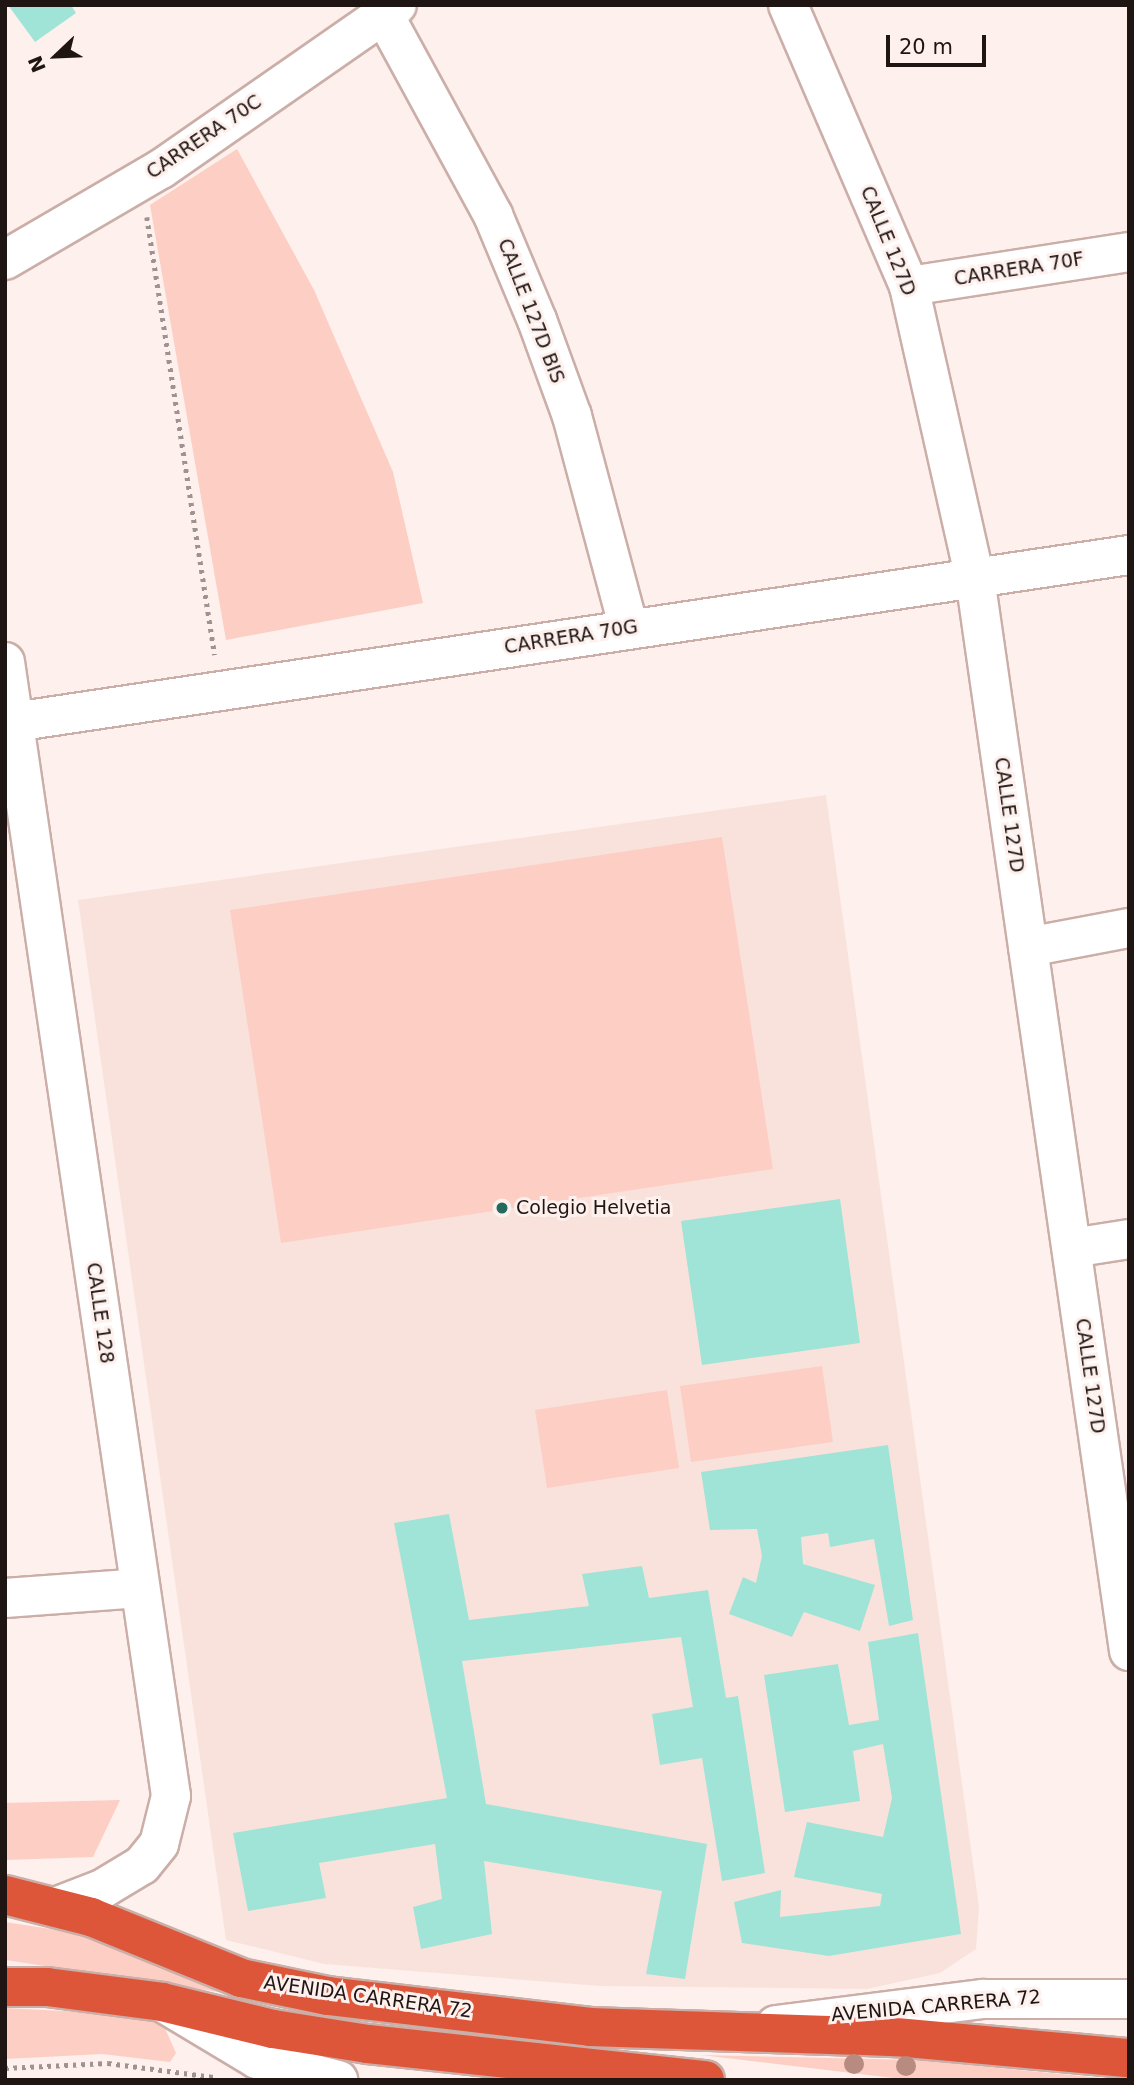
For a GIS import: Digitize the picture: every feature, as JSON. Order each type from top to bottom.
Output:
[{"type":"highway","name":"AVENIDA CARRERA 72","points":[[5,1895],[58,1906],[241,1978],[285,1988],[590,2027],[896,2037],[1129,2058]]},
{"type":"highway","points":[[5,1987],[47,1987],[162,2002],[273,2029],[368,2044],[705,2080]]},
{"type":"street","name":"CALLE 127D","points":[[788,5],[909,286],[975,578],[1129,1651]]},
{"type":"street","name":"CARRERA 70C","points":[[5,260],[141,179],[390,10]]},
{"type":"street","name":"CALLE 127D BIS","points":[[390,10],[493,215],[537,320],[572,416],[629,628]]},
{"type":"street","name":"CARRERA 70F","points":[[909,286],[1129,252]]},
{"type":"street","name":"CARRERA 70G","points":[[14,722],[1129,555]]},
{"type":"street","name":"CALLE 128","points":[[5,662],[171,1796],[168,1821],[159,1844],[142,1865],[102,1889],[58,1906]]},
{"type":"street","points":[[1028,947],[1129,928]]},
{"type":"street","points":[[1072,1248],[1129,1239]]},
{"type":"street","points":[[5,1598],[140,1588]]},
{"type":"street","name":"AVENIDA CARRERA 72","points":[[744,2031],[857,2011],[982,1999],[1129,1999]]},
{"type":"street","points":[[162,2002],[247,2072],[338,2080]]},
{"type":"path","points":[[141,179],[221,690]]},
{"type":"path","points":[[5,2068],[108,2063],[247,2072]]},
{"type":"shaded area","points":[[237,149],[314,290],[393,472],[423,603],[226,640],[150,205]]},
{"type":"shaded area","name":"Colegio Helvetia","points":[[826,795],[979,1907],[976,1949],[940,1973],[867,1989],[600,1986],[324,1964],[226,1940],[78,900]]},
{"type":"shaded area","points":[[722,837],[773,1169],[281,1243],[230,910]]},
{"type":"shaded area","points":[[822,1366],[833,1442],[691,1462],[680,1386]]},
{"type":"shaded area","points":[[667,1390],[679,1468],[547,1488],[535,1410]]},
{"type":"shaded area","points":[[120,1800],[93,1857],[5,1860],[5,1803]]},
{"type":"shaded area","points":[[5,1922],[83,1934],[239,1995],[5,1960]]},
{"type":"shaded area","points":[[5,2008],[122,2014],[163,2024],[176,2053],[170,2062],[102,2054],[5,2059]]},
{"type":"shaded area","points":[[701,2055],[916,2060],[1123,2080],[910,2080]]},
{"type":"building","points":[[8,5],[71,5],[76,13],[35,42]]},
{"type":"building","points":[[840,1199],[860,1343],[702,1365],[681,1221]]},
{"type":"building","points":[[888,1445],[913,1620],[889,1626],[874,1539],[830,1547],[828,1533],[801,1537],[803,1564],[875,1585],[860,1631],[804,1612],[792,1637],[729,1614],[743,1577],[756,1583],[762,1556],[757,1529],[710,1530],[701,1472]]},
{"type":"building","points":[[449,1514],[469,1620],[589,1606],[582,1574],[642,1566],[649,1598],[708,1590],[726,1698],[738,1696],[765,1873],[722,1881],[702,1758],[660,1765],[652,1714],[693,1707],[681,1637],[462,1661],[486,1804],[707,1844],[685,1979],[646,1974],[662,1891],[484,1861],[492,1934],[421,1949],[413,1907],[442,1899],[435,1844],[319,1863],[326,1898],[248,1911],[233,1833],[447,1798],[394,1523]]},
{"type":"building","points":[[918,1633],[961,1934],[829,1956],[742,1943],[734,1902],[781,1890],[780,1917],[880,1906],[882,1894],[794,1877],[807,1822],[883,1837],[892,1798],[883,1744],[853,1751],[860,1801],[785,1812],[764,1675],[838,1664],[849,1725],[879,1720],[868,1642]]},
{"type":"place","name":"Colegio Helvetia","points":[[502,1208]]}]
